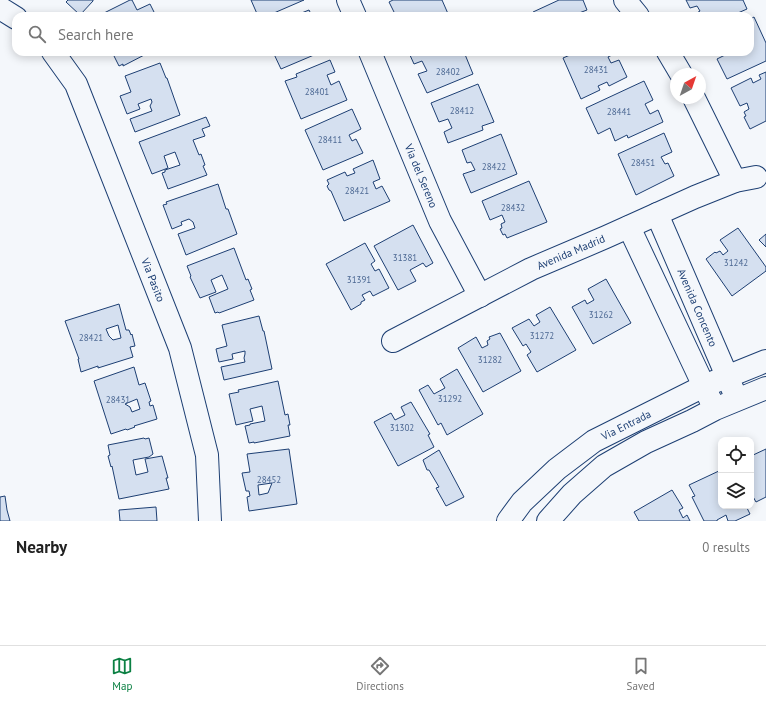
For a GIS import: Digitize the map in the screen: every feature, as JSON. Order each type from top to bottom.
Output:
[{"type":"street","points":[[348,0],[353,12]]},
{"type":"street","points":[[626,0],[635,12]]},
{"type":"street","points":[[0,8],[12,16]]},
{"type":"street","name":"Via Pasito","points":[[56,56],[76,84],[180,348],[207,455],[210,521]]},
{"type":"street","name":"Via del Sereno","points":[[372,56],[440,221],[480,296]]},
{"type":"street","points":[[670,56],[677,68]]},
{"type":"street","points":[[697,104],[734,181]]},
{"type":"street","name":"Avenida Madrid","points":[[393,341],[531,269],[734,181],[756,177]]},
{"type":"street","name":"Avenida Concento","points":[[657,214],[728,376],[737,401]]},
{"type":"street","points":[[629,227],[715,409]]},
{"type":"street","name":"Via Entrada","points":[[508,521],[522,502],[557,469],[594,441],[704,386],[766,361]]},
{"type":"street","points":[[548,521],[572,494],[604,466],[646,442],[715,409],[766,388]]},
{"type":"building","points":[[68,0],[93,0],[83,12],[77,12],[66,2]]},
{"type":"building","points":[[132,0],[137,10],[150,4],[154,12],[106,12]]},
{"type":"building","points":[[251,0],[304,0],[276,12],[256,12]]},
{"type":"building","points":[[393,0],[442,0],[447,12],[394,12],[389,2]]},
{"type":"building","points":[[559,0],[583,0],[587,10],[582,12],[533,12]]},
{"type":"building","points":[[686,0],[743,0],[747,9],[740,12],[698,12],[700,11],[697,6],[690,8]]},
{"type":"building","points":[[754,17],[766,43],[766,61],[727,79],[717,59],[723,56],[754,56]]},
{"type":"building","points":[[114,56],[142,56],[123,66],[123,64],[119,66]]},
{"type":"building","points":[[275,56],[312,56],[281,69]]},
{"type":"building","points":[[410,56],[466,56],[473,74],[427,93],[418,74],[427,71],[422,61],[414,64]]},
{"type":"building","points":[[568,56],[610,56],[608,57],[611,63],[619,60],[627,77],[609,86],[607,82],[598,86],[600,90],[581,99],[563,58]]},
{"type":"building","points":[[330,60],[335,72],[327,75],[331,85],[339,81],[347,100],[301,119],[285,81],[297,77],[296,74]]},
{"type":"building","points":[[160,63],[180,115],[135,132],[130,119],[152,111],[150,106],[152,102],[151,99],[138,104],[140,109],[127,114],[120,96],[131,92],[125,76]]},
{"type":"building","points":[[766,72],[766,121],[750,129],[744,117],[746,116],[744,112],[749,109],[747,103],[740,106],[731,88],[751,78],[753,83],[761,79],[759,75]]},
{"type":"building","points":[[644,81],[653,100],[645,104],[650,114],[658,110],[663,122],[628,138],[627,135],[615,141],[610,128],[598,134],[586,108]]},
{"type":"building","points":[[478,84],[494,122],[482,126],[483,130],[448,143],[444,132],[452,128],[448,119],[439,122],[431,103]]},
{"type":"building","points":[[352,109],[361,129],[349,135],[352,141],[356,139],[363,153],[323,170],[305,130]]},
{"type":"building","points":[[206,117],[210,126],[202,129],[205,136],[193,140],[199,155],[201,154],[205,165],[203,166],[207,175],[168,189],[162,173],[165,172],[165,170],[180,165],[175,152],[164,156],[168,168],[152,174],[139,142]]},
{"type":"building","points":[[664,133],[672,152],[661,157],[665,164],[668,163],[674,176],[636,195],[618,154]]},
{"type":"building","points":[[501,134],[517,174],[471,193],[463,174],[475,170],[471,162],[467,163],[462,150]]},
{"type":"building","points":[[373,160],[380,179],[373,182],[376,189],[382,186],[390,201],[344,221],[331,191],[327,186],[329,184],[327,180],[345,172],[347,176],[355,173],[353,169]]},
{"type":"building","points":[[529,181],[547,222],[507,238],[505,234],[503,235],[500,229],[502,228],[501,224],[505,222],[502,215],[490,220],[482,201]]},
{"type":"building","points":[[218,184],[226,209],[228,209],[237,234],[186,255],[178,234],[195,228],[193,222],[189,219],[181,222],[182,225],[172,229],[163,205],[167,204],[166,202]]},
{"type":"building","points":[[413,225],[433,263],[426,267],[423,263],[410,270],[416,281],[398,290],[374,246]]},
{"type":"building","points":[[738,228],[766,267],[766,271],[732,296],[706,259],[715,252],[720,251],[723,255],[728,251],[720,240]]},
{"type":"building","points":[[766,234],[766,247],[759,240]]},
{"type":"building","points":[[365,243],[375,261],[371,264],[375,271],[379,269],[389,288],[373,296],[370,291],[362,295],[365,300],[351,310],[326,264]]},
{"type":"building","points":[[234,248],[246,280],[248,279],[252,289],[250,290],[254,300],[219,313],[215,313],[209,297],[228,289],[222,275],[211,280],[216,292],[200,298],[190,277],[191,276],[187,266]]},
{"type":"building","points":[[606,279],[631,323],[593,344],[572,307],[585,300],[587,304],[594,300],[588,289]]},
{"type":"building","points":[[119,304],[126,330],[129,330],[131,335],[132,334],[135,346],[130,347],[133,357],[81,372],[79,359],[65,321]],"holes":[[[118,325],[121,338],[113,340],[109,336],[106,329]]]},
{"type":"building","points":[[550,307],[576,350],[537,372],[527,355],[531,352],[526,344],[523,346],[512,328],[529,319],[534,326],[540,322],[536,315]]},
{"type":"building","points":[[259,316],[264,331],[272,369],[224,380],[221,367],[245,362],[245,351],[232,354],[233,359],[219,362],[216,349],[227,346],[222,325]]},
{"type":"building","points":[[500,333],[521,371],[483,392],[458,348],[476,337],[482,348],[488,345],[487,341],[490,339],[489,337]]},
{"type":"building","points":[[134,367],[139,385],[145,383],[151,401],[149,402],[150,406],[153,405],[157,419],[111,434],[94,381]],"holes":[[[137,399],[140,409],[132,412],[130,407],[125,404]]]},
{"type":"building","points":[[457,369],[483,414],[447,435],[441,423],[438,425],[419,390],[428,385],[434,394],[445,388],[440,379]]},
{"type":"building","points":[[278,381],[285,415],[288,414],[290,436],[249,443],[245,426],[265,421],[262,406],[250,409],[253,421],[236,425],[229,394],[239,392],[238,390]]},
{"type":"building","points":[[411,402],[430,434],[428,435],[434,447],[398,466],[374,422],[391,413],[395,420],[405,415],[401,407]]},
{"type":"building","points":[[149,438],[153,454],[149,457],[133,460],[136,475],[148,472],[145,459],[162,456],[168,478],[166,478],[169,489],[119,499],[112,466],[111,467],[108,456],[110,455],[108,445]]},
{"type":"building","points":[[289,449],[297,504],[249,511],[247,497],[250,496],[249,491],[246,491],[242,473],[250,472],[247,454]],"holes":[[[272,483],[268,493],[259,495],[258,485]]]},
{"type":"building","points":[[766,449],[766,497],[756,502],[754,498],[754,455]]},
{"type":"building","points":[[439,450],[464,497],[446,506],[436,488],[439,487],[429,470],[427,470],[423,460]]},
{"type":"building","points":[[718,471],[718,509],[748,509],[750,514],[735,521],[728,521],[726,515],[717,521],[704,521],[692,497],[695,496],[689,485]]},
{"type":"building","points":[[672,490],[683,508],[679,510],[683,518],[687,515],[690,521],[639,521],[634,512]]},
{"type":"building","points":[[5,496],[10,521],[0,521],[0,497]]},
{"type":"building","points":[[156,507],[157,521],[120,521],[119,510]]}]
